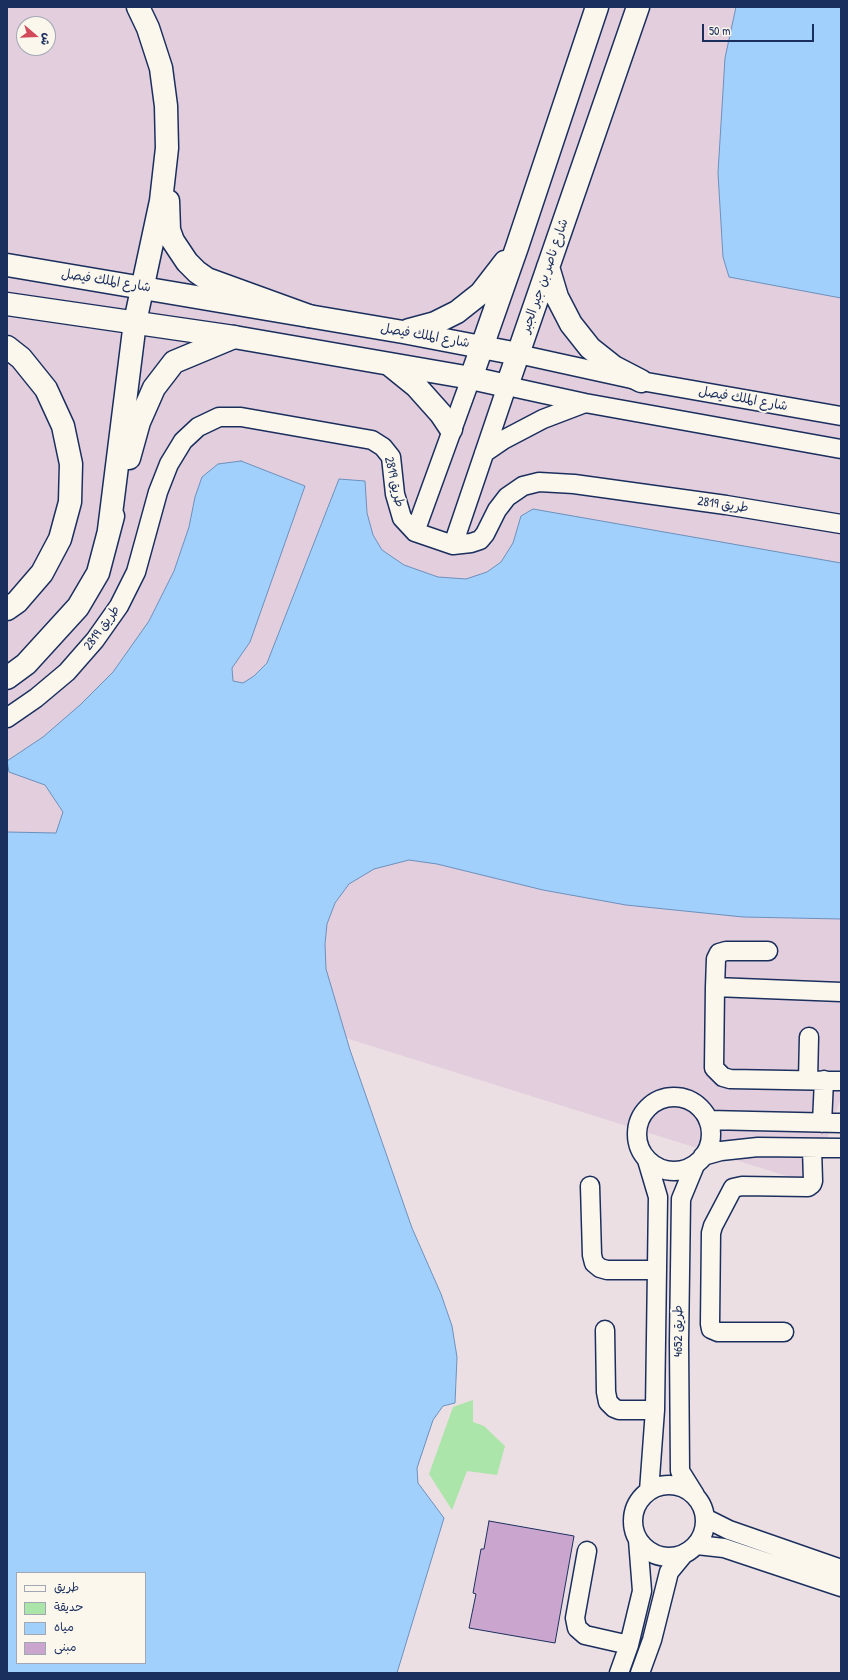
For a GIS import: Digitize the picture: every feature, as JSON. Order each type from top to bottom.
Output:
[{"type":"main road","points":[[138,7],[151,35],[161,68],[166,106],[169,230],[173,241],[187,262],[207,279],[309,316]]},
{"type":"main road","points":[[471,378],[517,247],[597,7]]},
{"type":"main road","name":"شارع ناصر بن جبر الجبر","points":[[507,386],[638,7]]},
{"type":"main road","points":[[109,530],[134,322],[161,200],[166,148]]},
{"type":"main road","points":[[403,332],[435,323],[457,312],[481,293],[517,247]]},
{"type":"main road","name":"شارع الملك فيصل","points":[[7,265],[403,332],[518,354]]},
{"type":"main road","points":[[548,267],[557,297],[571,324],[585,342],[590,348],[614,367],[642,381]]},
{"type":"main road","points":[[7,304],[134,322],[387,363],[507,386]]},
{"type":"main road","points":[[7,678],[26,664],[78,607],[98,573],[139,422],[154,388],[174,362],[234,338]]},
{"type":"main road","points":[[7,347],[21,358],[46,390],[64,426],[71,464],[70,502],[60,539],[42,573],[17,602],[7,609]]},
{"type":"main road","points":[[387,363],[416,386],[437,409],[451,429]]},
{"type":"street","name":"شارع الملك فيصل","points":[[518,354],[642,381],[841,416]]},
{"type":"street","points":[[415,532],[451,429],[471,378]]},
{"type":"street","points":[[507,386],[585,403],[841,449]]},
{"type":"street","name":"شارع ناصر بن جبر الجبر","points":[[453,545],[507,386]]},
{"type":"street","points":[[484,453],[503,440],[543,418],[585,403]]},
{"type":"street","name":"طريق 2819","points":[[7,718],[36,698],[67,672],[95,640],[119,606],[136,572],[158,492],[169,464],[183,441],[198,426],[219,417],[241,417],[372,440],[383,447],[391,457],[395,494],[402,518],[415,532],[453,545],[471,543],[480,540],[485,534],[497,510],[507,497],[523,486],[539,482],[574,484],[726,505],[841,524]]},
{"type":"street","points":[[768,951],[726,951],[719,954],[716,960],[714,1068],[718,1073],[730,1078],[824,1080]]},
{"type":"street","points":[[715,987],[841,992]]},
{"type":"street","points":[[809,1037],[824,1080],[822,1123]]},
{"type":"street","points":[[699,1160],[709,1146],[710,1133],[708,1120],[699,1107],[688,1100],[678,1098],[665,1099],[657,1102],[647,1109],[639,1123],[637,1135],[640,1149],[647,1160],[659,1168],[672,1171],[683,1170],[699,1160],[720,1151],[758,1147],[841,1148]]},
{"type":"street","points":[[708,1120],[841,1123]]},
{"type":"street","points":[[784,1332],[718,1332],[712,1329],[710,1324],[711,1233],[713,1226],[733,1188],[742,1186],[808,1187],[812,1184],[814,1181],[812,1148]]},
{"type":"street","name":"طريق 4652","points":[[647,1160],[658,1197],[655,1410],[649,1491]]},
{"type":"street","name":"طريق 4652","points":[[694,1495],[680,1472],[679,1343],[681,1199],[699,1160]]},
{"type":"street","points":[[590,1186],[592,1255],[594,1263],[600,1268],[607,1270],[657,1270]]},
{"type":"street","points":[[605,1330],[606,1392],[608,1402],[614,1408],[619,1410],[655,1410]]},
{"type":"street","points":[[640,1673],[652,1640],[669,1572],[690,1550],[702,1537],[705,1528],[705,1518],[702,1505],[694,1495],[684,1488],[672,1485],[660,1486],[649,1491],[635,1508],[633,1519],[634,1530],[638,1540],[646,1550],[658,1556],[670,1558],[690,1550],[724,1548],[841,1587]]},
{"type":"street","points":[[705,1518],[729,1530],[841,1569]]},
{"type":"street","points":[[619,1673],[629,1645],[642,1591],[638,1540]]},
{"type":"street","points":[[587,1551],[575,1618],[577,1628],[585,1635],[629,1645]]},
{"type":"shaded area","points":[[7,7],[841,7],[841,1098],[812,1184],[7,932]]},
{"type":"green space","points":[[473,1400],[473,1422],[484,1426],[505,1446],[497,1475],[467,1471],[452,1510],[429,1474],[453,1407]]},
{"type":"water","points":[[736,7],[841,7],[841,298],[729,277],[723,257],[718,173],[725,58]]},
{"type":"water","points":[[241,461],[305,486],[250,642],[232,668],[233,681],[243,683],[254,676],[267,663],[339,479],[365,481],[367,513],[373,535],[382,550],[404,565],[438,577],[466,579],[487,572],[501,562],[513,543],[521,516],[533,509],[841,563],[841,919],[743,917],[626,905],[543,890],[437,864],[409,860],[374,869],[349,884],[335,903],[327,924],[325,944],[326,969],[350,1050],[412,1228],[441,1294],[452,1326],[457,1357],[455,1403],[443,1406],[433,1420],[417,1468],[418,1483],[444,1518],[397,1673],[7,1673],[7,832],[56,833],[63,812],[45,785],[9,772],[7,761],[43,737],[80,705],[113,672],[149,621],[174,571],[189,527],[195,497],[202,477],[218,464]]},
{"type":"building","points":[[489,1521],[574,1536],[555,1643],[469,1628],[476,1594],[473,1593],[481,1549],[484,1549]]}]
